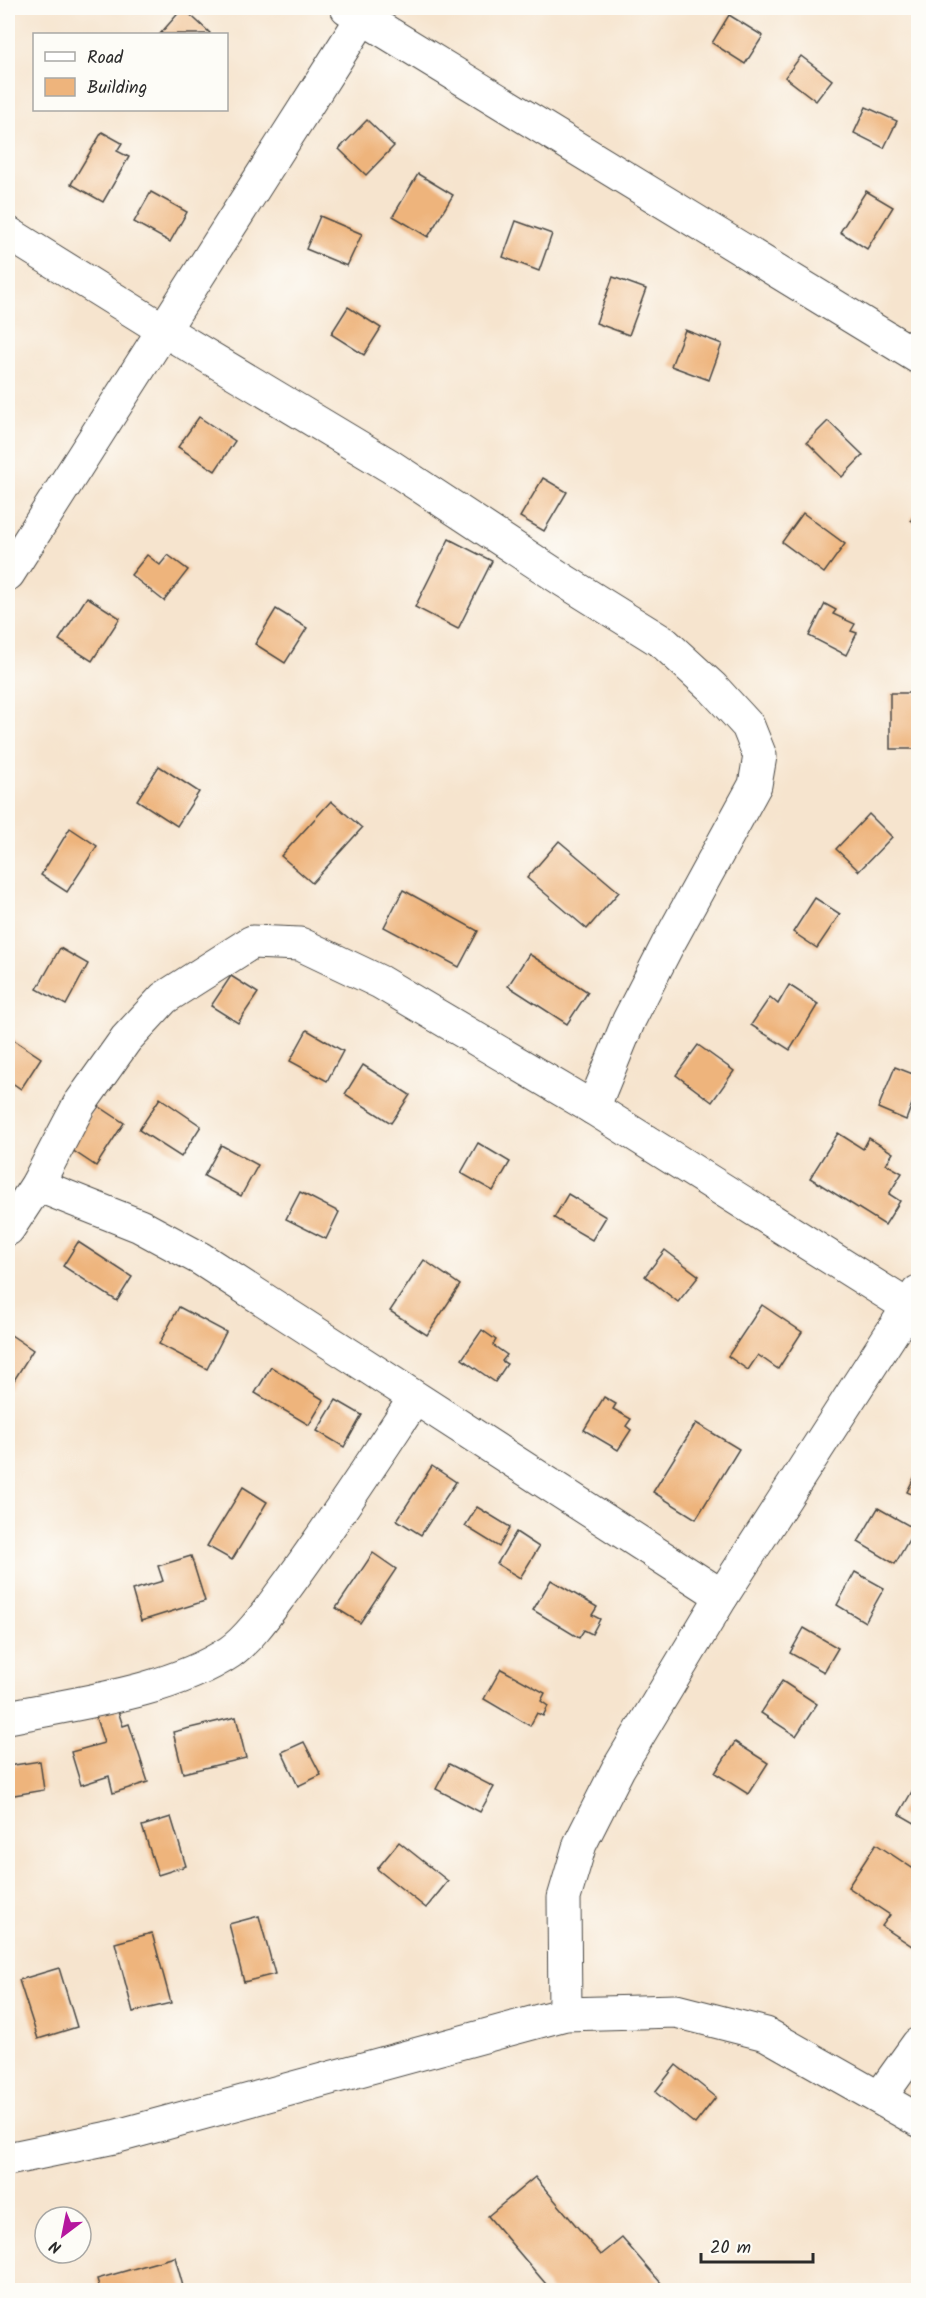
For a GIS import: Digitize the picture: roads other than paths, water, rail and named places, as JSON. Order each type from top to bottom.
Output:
[{"type":"street","points":[[8,574],[162,329],[355,12],[918,357]]},
{"type":"street","points":[[8,233],[390,466],[563,580],[664,643],[748,726],[760,756],[755,785],[629,1020],[592,1108]]},
{"type":"street","points":[[8,1230],[37,1185],[79,1105],[126,1039],[164,998],[252,942],[300,944],[380,982],[914,1299],[722,1596],[618,1769],[580,1844],[564,1898],[565,2014]]},
{"type":"street","points":[[37,1185],[140,1226],[201,1259],[722,1596]]},
{"type":"street","points":[[8,1717],[125,1694],[194,1672],[231,1652],[260,1622],[324,1537],[414,1398]]},
{"type":"street","points":[[8,2159],[114,2137],[565,2014],[676,2011],[766,2034],[918,2120]]},
{"type":"street","points":[[880,2097],[918,2044]]}]
